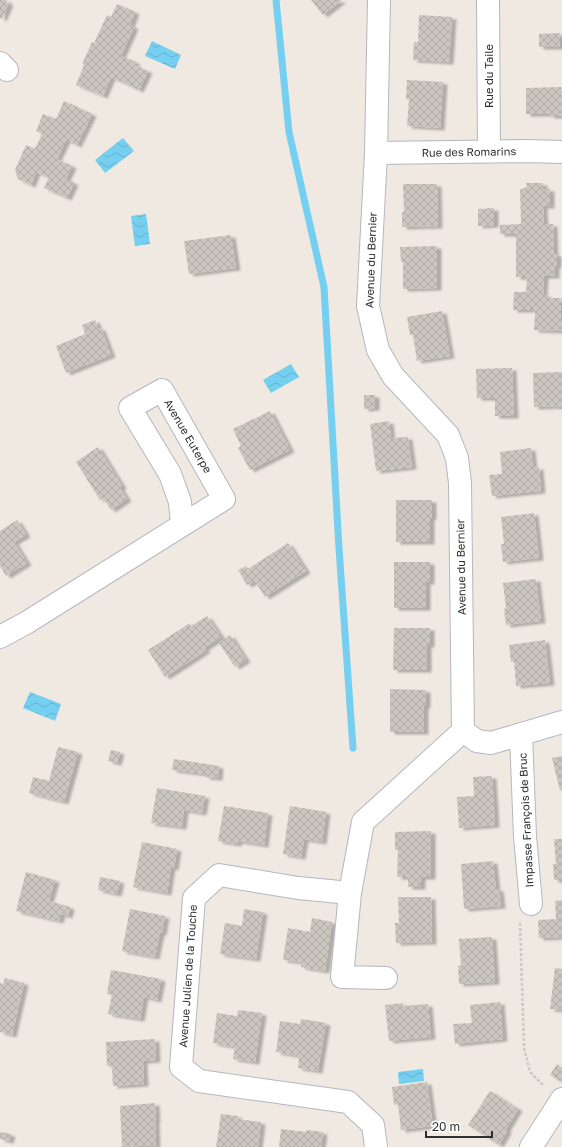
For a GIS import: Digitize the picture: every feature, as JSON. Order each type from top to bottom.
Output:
[{"type":"street","name":"Avenue du Bernier","points":[[379,0],[376,153],[368,306],[378,350],[392,376],[448,435],[457,458],[460,483],[463,731]]},
{"type":"street","name":"Rue du Taile","points":[[488,0],[489,151]]},
{"type":"street","name":"Rue des Romarins","points":[[376,153],[489,151],[562,152]]},
{"type":"street","name":"Avenue Euterpe","points":[[0,637],[26,623],[224,499],[162,390],[130,408],[170,474],[180,502],[182,524]]},
{"type":"street","points":[[386,978],[342,977],[350,893],[363,822],[463,731],[477,741],[491,743],[562,722]]},
{"type":"street","name":"Impasse François de Bruc","points":[[521,735],[525,836],[531,904]]},
{"type":"street","name":"Avenue Julien de la Touche","points":[[350,893],[298,888],[220,875],[194,898],[181,1067],[199,1081],[348,1102],[373,1125],[376,1147]]},
{"type":"street","points":[[531,1147],[561,1100]]},
{"type":"path","points":[[531,904],[520,914],[524,1048],[530,1072],[561,1100]]},
{"type":"water","points":[[152,41],[181,55],[175,69],[145,56]]},
{"type":"water","points":[[123,138],[134,151],[105,173],[95,160]]},
{"type":"water","points":[[146,214],[150,244],[135,246],[131,216]]},
{"type":"water","points":[[291,364],[299,377],[271,393],[263,380]]},
{"type":"water","points":[[30,692],[61,704],[55,721],[23,708]]},
{"type":"water","points":[[423,1069],[424,1081],[399,1084],[398,1072]]},
{"type":"building","points":[[0,0],[7,0],[6,2],[9,3],[2,19],[0,18]]},
{"type":"building","points":[[311,0],[342,0],[323,15]]},
{"type":"building","points":[[117,4],[135,12],[130,25],[134,27],[121,56],[136,62],[134,65],[148,71],[139,90],[111,77],[103,96],[76,85],[84,65],[82,64],[92,42],[94,43],[107,15],[111,17]]},
{"type":"building","points":[[419,15],[452,17],[449,62],[413,60],[414,42],[418,42]]},
{"type":"building","points":[[560,33],[560,47],[539,47],[539,34]]},
{"type":"building","points":[[407,80],[443,82],[440,128],[407,126],[409,99],[406,99]]},
{"type":"building","points":[[561,87],[562,116],[550,116],[550,114],[526,114],[526,88]]},
{"type":"building","points":[[64,101],[92,114],[77,145],[66,140],[57,159],[72,166],[66,179],[74,183],[67,198],[44,188],[49,177],[36,172],[31,185],[18,179],[15,170],[26,145],[35,149],[42,134],[36,131],[43,114],[56,119]]},
{"type":"building","points":[[526,183],[543,183],[543,189],[550,189],[550,206],[543,206],[544,224],[553,224],[554,254],[557,254],[557,265],[555,266],[555,276],[544,276],[543,295],[547,295],[547,298],[561,298],[562,331],[534,330],[535,312],[532,308],[530,308],[530,310],[513,310],[514,292],[526,292],[527,277],[516,277],[516,234],[500,234],[500,225],[521,224],[520,189],[527,186]]},
{"type":"building","points":[[403,184],[437,184],[438,226],[402,227],[402,212],[404,212]]},
{"type":"building","points":[[494,208],[494,225],[478,226],[478,209]]},
{"type":"building","points":[[231,235],[236,268],[189,274],[184,241]]},
{"type":"building","points":[[437,246],[437,288],[403,289],[403,262],[401,262],[400,247]]},
{"type":"building","points":[[442,311],[450,356],[417,361],[413,335],[410,335],[407,317]]},
{"type":"building","points":[[95,320],[98,328],[101,328],[111,355],[66,373],[56,346],[85,334],[82,325]]},
{"type":"building","points":[[512,368],[514,416],[495,416],[495,398],[477,398],[476,369]]},
{"type":"building","points":[[562,372],[562,409],[559,409],[560,406],[534,407],[533,373]]},
{"type":"building","points":[[364,395],[375,395],[375,408],[364,409]]},
{"type":"building","points":[[270,411],[290,450],[250,470],[238,448],[241,446],[233,429]]},
{"type":"building","points":[[389,421],[391,438],[408,437],[412,467],[376,471],[370,424]]},
{"type":"building","points":[[98,447],[122,486],[120,488],[127,499],[111,510],[103,498],[100,500],[76,462]]},
{"type":"building","points":[[531,448],[533,468],[539,467],[541,491],[492,496],[489,475],[502,474],[500,452]]},
{"type":"building","points":[[396,500],[432,500],[430,542],[396,542]]},
{"type":"building","points":[[534,513],[539,558],[503,562],[501,544],[504,544],[501,517]]},
{"type":"building","points":[[17,520],[26,535],[14,542],[27,563],[6,576],[0,566],[0,531]]},
{"type":"building","points":[[288,543],[306,571],[265,597],[255,581],[247,585],[238,570],[246,566],[248,569]]},
{"type":"building","points":[[394,562],[430,562],[430,582],[426,582],[426,608],[394,608]]},
{"type":"building","points":[[536,579],[541,621],[506,625],[504,609],[506,608],[503,583]]},
{"type":"building","points":[[207,616],[221,637],[204,648],[206,650],[165,677],[148,650],[190,623],[191,626]]},
{"type":"building","points":[[394,628],[430,628],[430,645],[427,645],[427,670],[393,670]]},
{"type":"building","points":[[230,635],[246,660],[235,667],[219,643]]},
{"type":"building","points":[[545,640],[550,683],[516,686],[514,662],[511,662],[509,645]]},
{"type":"building","points":[[390,689],[426,690],[426,706],[424,706],[424,732],[390,732]]},
{"type":"building","points":[[58,747],[78,752],[64,802],[29,793],[33,777],[49,781]]},
{"type":"building","points":[[111,750],[120,752],[117,763],[108,761]]},
{"type":"building","points":[[562,756],[562,790],[560,791],[552,758]]},
{"type":"building","points":[[174,759],[219,766],[218,778],[205,777],[205,774],[172,770]]},
{"type":"building","points":[[492,776],[495,825],[459,828],[457,797],[474,796],[473,777]]},
{"type":"building","points":[[157,788],[205,796],[202,813],[184,810],[182,827],[151,823]]},
{"type":"building","points":[[224,806],[268,813],[264,845],[238,841],[237,844],[218,841]]},
{"type":"building","points":[[290,806],[326,812],[322,842],[304,839],[301,857],[283,854]]},
{"type":"building","points":[[431,831],[431,877],[421,877],[421,887],[408,887],[408,877],[397,877],[398,850],[395,850],[395,832]]},
{"type":"building","points":[[554,839],[562,839],[562,880],[554,880],[553,864],[556,864]]},
{"type":"building","points":[[142,842],[177,849],[174,868],[171,867],[167,893],[133,887]]},
{"type":"building","points":[[493,861],[496,889],[499,889],[501,906],[464,909],[461,864]]},
{"type":"building","points":[[26,872],[55,880],[49,901],[70,907],[68,916],[61,914],[59,921],[16,911]]},
{"type":"building","points":[[100,877],[120,881],[117,894],[98,890]]},
{"type":"building","points":[[398,897],[431,897],[432,942],[396,943],[395,923],[399,923]]},
{"type":"building","points":[[562,900],[562,937],[539,938],[538,920],[556,919],[555,901]]},
{"type":"building","points":[[130,909],[165,916],[155,957],[122,951]]},
{"type":"building","points":[[244,909],[263,912],[256,959],[220,954],[225,923],[242,926]]},
{"type":"building","points":[[312,918],[332,922],[325,971],[301,967],[301,962],[283,960],[288,928],[310,932]]},
{"type":"building","points":[[492,937],[495,982],[459,984],[458,966],[461,965],[459,939]]},
{"type":"building","points":[[555,968],[562,969],[562,1010],[550,1009]]},
{"type":"building","points":[[111,970],[161,979],[157,1000],[144,997],[140,1019],[108,1014],[112,995],[107,994]]},
{"type":"building","points":[[5,978],[24,983],[12,1035],[0,1032],[0,983],[3,984]]},
{"type":"building","points":[[500,1002],[503,1039],[455,1044],[453,1024],[472,1023],[470,1005]]},
{"type":"building","points":[[403,1003],[403,1006],[428,1004],[431,1037],[389,1041],[385,1005]]},
{"type":"building","points":[[238,1010],[262,1013],[255,1062],[233,1059],[235,1047],[213,1043],[217,1013],[237,1016]]},
{"type":"building","points":[[301,1019],[326,1023],[318,1071],[298,1068],[299,1056],[276,1052],[280,1021],[300,1024]]},
{"type":"building","points":[[155,1039],[156,1060],[143,1061],[144,1084],[113,1086],[112,1066],[107,1066],[106,1042]]},
{"type":"building","points":[[557,1064],[562,1068],[562,1077],[560,1081],[550,1075]]},
{"type":"building","points":[[427,1082],[433,1126],[401,1130],[398,1104],[394,1105],[392,1087]]},
{"type":"building","points":[[490,1091],[518,1109],[506,1129],[507,1131],[499,1145],[468,1125]]},
{"type":"building","points":[[155,1103],[156,1145],[122,1147],[120,1106]]},
{"type":"building","points":[[221,1114],[238,1116],[237,1119],[261,1122],[258,1147],[216,1147]]},
{"type":"building","points":[[281,1129],[306,1132],[307,1130],[323,1132],[321,1147],[279,1147]]},
{"type":"building","points":[[0,1132],[11,1134],[9,1141],[0,1139]]},
{"type":"waterway","points":[[276,0],[289,132],[324,287],[339,548],[353,748]]}]
